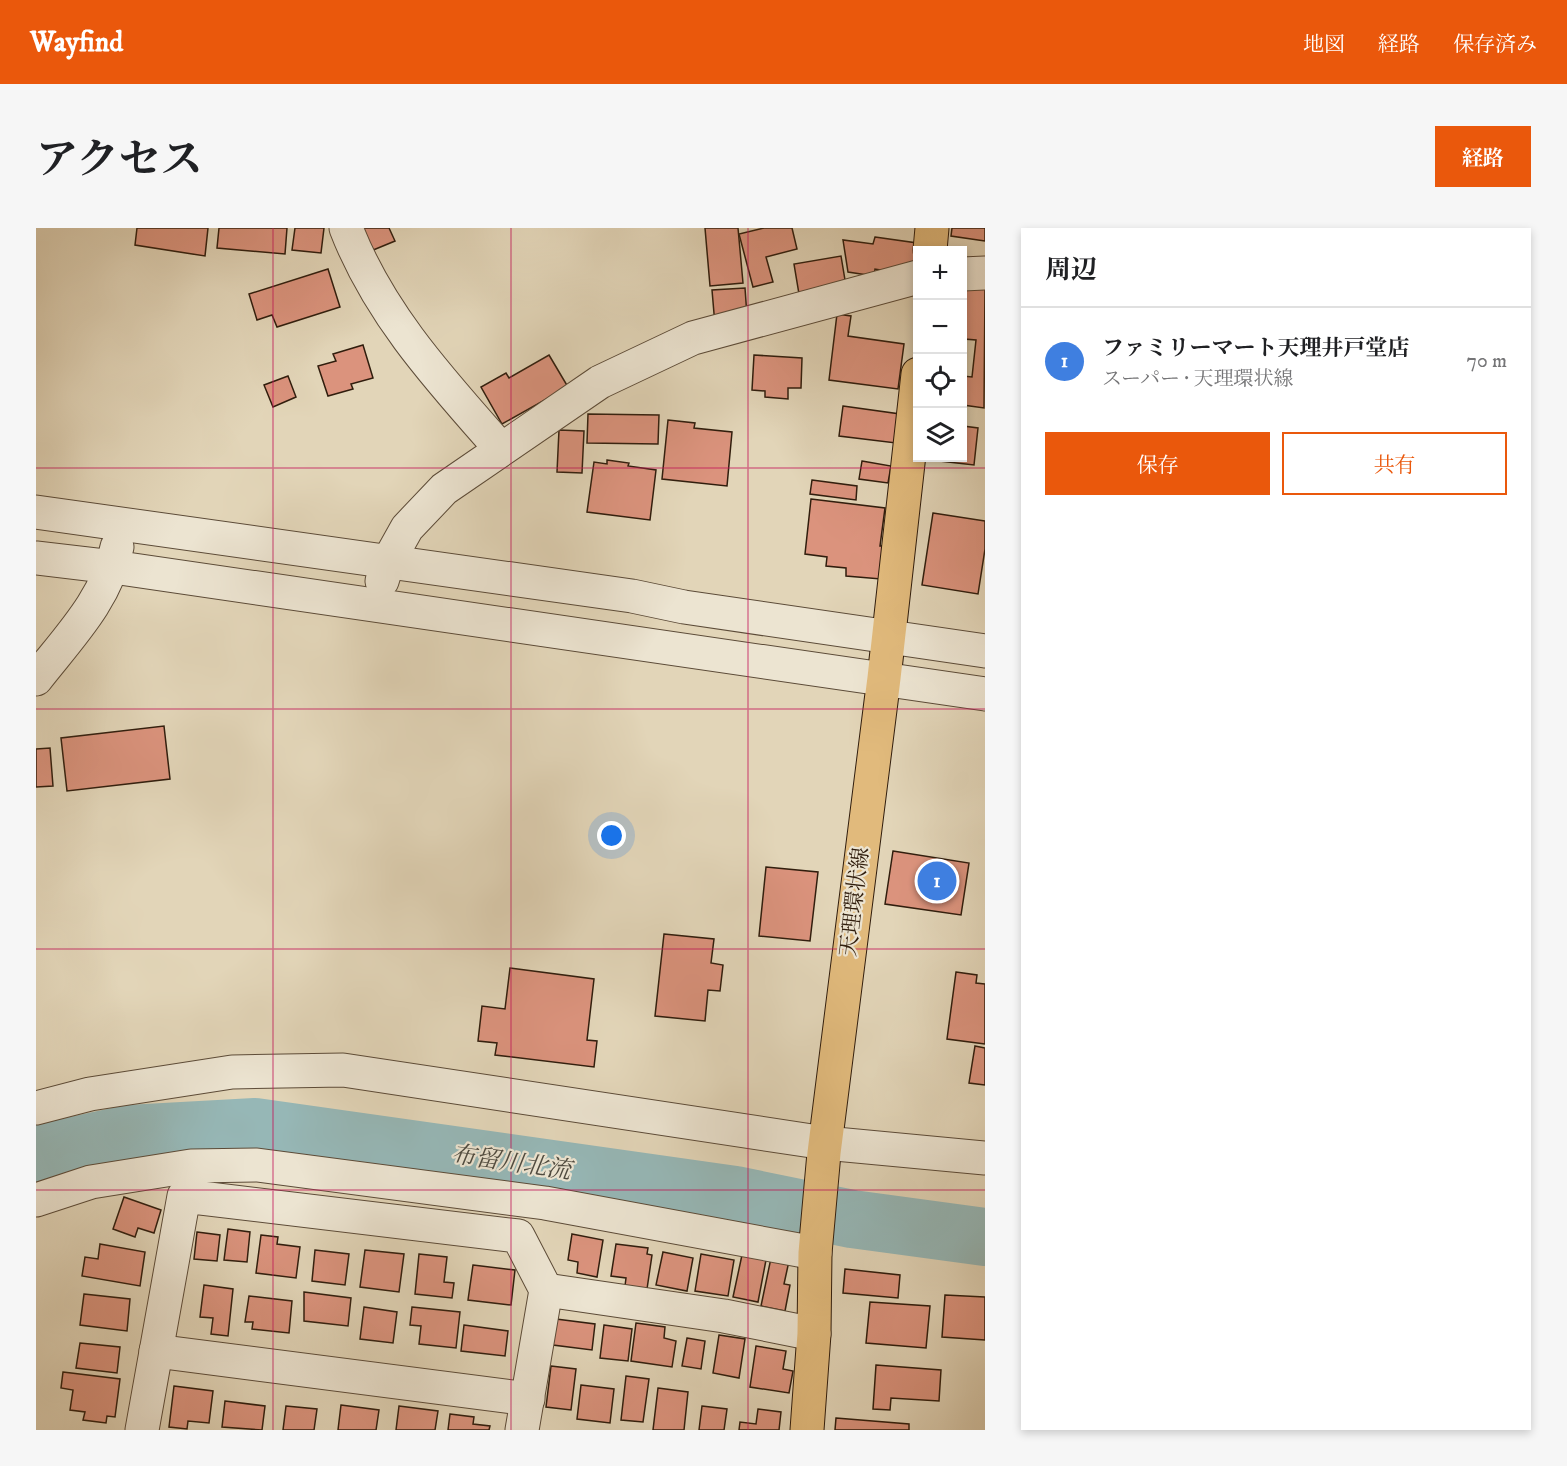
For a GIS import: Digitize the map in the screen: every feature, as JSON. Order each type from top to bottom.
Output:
[{"type":"main road","points":[[930,246],[932,228]]},
{"type":"main road","name":"天理環状線","points":[[807,1430],[814,1334],[815,1244],[824,1148],[884,678],[914,408]]},
{"type":"street","points":[[346,228],[356,255],[383,304],[430,370],[501,449]]},
{"type":"street","points":[[967,274],[985,273]]},
{"type":"street","points":[[374,605],[388,562],[407,528],[444,489],[600,382],[693,338],[913,278]]},
{"type":"street","points":[[36,512],[632,596],[684,607],[985,651]]},
{"type":"street","points":[[36,679],[94,605],[113,567],[121,524]]},
{"type":"street","points":[[36,558],[113,567],[985,694]]},
{"type":"street","points":[[36,1108],[90,1094],[232,1072],[343,1070],[824,1148],[985,1158]]},
{"type":"street","points":[[36,1200],[91,1182],[192,1166],[257,1166],[545,1203],[815,1244]]},
{"type":"street","points":[[142,1430],[156,1351],[184,1196],[518,1236],[546,1290],[529,1421],[156,1351]]},
{"type":"street","points":[[546,1290],[724,1316],[814,1334]]},
{"type":"building","points":[[137,228],[208,228],[205,256],[135,245]]},
{"type":"building","points":[[219,228],[287,228],[285,254],[217,248]]},
{"type":"building","points":[[295,228],[324,228],[321,253],[292,250]]},
{"type":"building","points":[[356,228],[389,228],[395,241],[366,253]]},
{"type":"building","points":[[705,228],[738,228],[743,283],[710,286]]},
{"type":"building","points":[[764,228],[792,228],[797,249],[766,257],[773,282],[753,287],[739,234]]},
{"type":"building","points":[[952,228],[985,228],[985,241],[951,236]]},
{"type":"building","points":[[875,237],[917,243],[917,246],[913,246],[912,275],[875,269],[874,276],[848,272],[843,240],[873,244]]},
{"type":"building","points":[[841,256],[847,292],[800,300],[794,264]]},
{"type":"building","points":[[328,269],[340,307],[277,327],[272,315],[257,320],[249,294]]},
{"type":"building","points":[[967,286],[985,288],[984,408],[967,406],[967,376],[972,377],[976,340],[967,339]]},
{"type":"building","points":[[745,288],[747,316],[715,325],[712,290]]},
{"type":"building","points":[[837,314],[851,316],[848,336],[904,344],[898,389],[829,380]]},
{"type":"building","points":[[363,345],[373,378],[351,384],[353,389],[328,396],[318,366],[336,361],[333,354]]},
{"type":"building","points":[[549,355],[568,387],[502,424],[481,387],[506,373],[509,378]]},
{"type":"building","points":[[754,355],[802,358],[801,388],[788,388],[788,399],[765,397],[765,391],[752,390]]},
{"type":"building","points":[[288,376],[296,397],[273,407],[264,385]]},
{"type":"building","points":[[843,406],[900,414],[896,443],[839,436]]},
{"type":"building","points":[[588,414],[659,415],[658,444],[587,443]]},
{"type":"building","points":[[668,420],[695,423],[694,428],[732,432],[727,486],[662,479]]},
{"type":"building","points":[[967,427],[978,428],[974,465],[948,462],[967,462]]},
{"type":"building","points":[[559,430],[584,431],[582,473],[557,472]]},
{"type":"building","points":[[607,460],[656,470],[650,520],[587,512],[594,462],[607,464]]},
{"type":"building","points":[[862,461],[891,466],[888,483],[859,479]]},
{"type":"building","points":[[812,480],[857,486],[856,500],[810,494]]},
{"type":"building","points":[[811,499],[885,508],[880,546],[885,546],[881,579],[846,576],[846,568],[826,566],[827,557],[805,554]]},
{"type":"building","points":[[933,513],[985,521],[985,549],[978,594],[922,585]]},
{"type":"building","points":[[164,726],[170,779],[67,791],[61,738]]},
{"type":"building","points":[[50,748],[53,786],[36,787],[36,749]]},
{"type":"building","points":[[893,851],[969,863],[961,915],[885,904]]},
{"type":"building","points":[[766,867],[818,872],[810,941],[759,936]]},
{"type":"building","points":[[664,934],[714,939],[711,963],[723,965],[720,991],[708,990],[705,1021],[655,1016]]},
{"type":"building","points":[[510,968],[594,979],[587,1040],[597,1041],[594,1067],[495,1055],[497,1043],[478,1041],[482,1006],[505,1009]]},
{"type":"building","points":[[956,972],[977,975],[976,983],[985,984],[985,1044],[947,1039]]},
{"type":"building","points":[[975,1046],[985,1048],[985,1085],[969,1083]]},
{"type":"building","points":[[124,1197],[161,1210],[154,1233],[138,1228],[135,1237],[113,1229]]},
{"type":"building","points":[[228,1229],[250,1232],[247,1262],[224,1260]]},
{"type":"building","points":[[197,1232],[220,1235],[217,1261],[194,1259]]},
{"type":"building","points":[[572,1234],[603,1240],[597,1277],[577,1273],[578,1262],[568,1260]]},
{"type":"building","points":[[261,1235],[278,1237],[277,1244],[300,1247],[296,1278],[256,1273]]},
{"type":"building","points":[[100,1244],[145,1252],[140,1286],[82,1276],[85,1257],[98,1259]]},
{"type":"building","points":[[616,1244],[648,1248],[647,1254],[652,1255],[647,1289],[625,1286],[626,1278],[611,1276]]},
{"type":"building","points":[[315,1250],[349,1254],[345,1285],[312,1281]]},
{"type":"building","points":[[365,1250],[404,1254],[399,1292],[360,1287]]},
{"type":"building","points":[[663,1252],[693,1258],[687,1291],[656,1285]]},
{"type":"building","points":[[419,1254],[447,1257],[444,1282],[454,1283],[452,1298],[415,1294]]},
{"type":"building","points":[[701,1254],[734,1260],[728,1296],[695,1291]]},
{"type":"building","points":[[742,1255],[766,1260],[758,1302],[733,1297]]},
{"type":"building","points":[[771,1258],[789,1261],[784,1284],[790,1285],[785,1311],[761,1306]]},
{"type":"building","points":[[473,1265],[515,1270],[511,1305],[468,1300]]},
{"type":"building","points":[[845,1269],[900,1275],[898,1298],[843,1293]]},
{"type":"building","points":[[204,1285],[233,1289],[228,1336],[211,1334],[213,1318],[200,1317]]},
{"type":"building","points":[[304,1292],[351,1298],[348,1326],[304,1321]]},
{"type":"building","points":[[84,1294],[130,1299],[127,1331],[80,1325]]},
{"type":"building","points":[[945,1295],[985,1297],[985,1340],[942,1337]]},
{"type":"building","points":[[249,1296],[292,1301],[289,1333],[252,1329],[253,1322],[245,1322]]},
{"type":"building","points":[[870,1302],[930,1306],[926,1348],[866,1343]]},
{"type":"building","points":[[364,1307],[397,1312],[393,1343],[360,1339]]},
{"type":"building","points":[[412,1307],[460,1312],[456,1348],[419,1344],[421,1326],[410,1325]]},
{"type":"building","points":[[556,1319],[595,1324],[592,1350],[553,1345]]},
{"type":"building","points":[[636,1323],[665,1327],[664,1338],[676,1341],[672,1367],[631,1361]]},
{"type":"building","points":[[464,1325],[508,1331],[505,1356],[461,1351]]},
{"type":"building","points":[[604,1325],[632,1329],[628,1361],[600,1358]]},
{"type":"building","points":[[719,1335],[745,1339],[739,1378],[713,1373]]},
{"type":"building","points":[[687,1338],[705,1341],[701,1369],[682,1366]]},
{"type":"building","points":[[80,1343],[120,1347],[117,1373],[76,1368]]},
{"type":"building","points":[[756,1346],[786,1351],[783,1369],[793,1371],[789,1393],[750,1387]]},
{"type":"building","points":[[876,1365],[941,1370],[939,1401],[891,1398],[890,1410],[873,1409]]},
{"type":"building","points":[[551,1366],[576,1369],[571,1410],[546,1407]]},
{"type":"building","points":[[63,1372],[120,1379],[115,1417],[107,1416],[106,1423],[83,1420],[85,1412],[70,1410],[73,1390],[61,1388]]},
{"type":"building","points":[[626,1376],[649,1379],[643,1422],[621,1420]]},
{"type":"building","points":[[581,1385],[614,1389],[610,1423],[577,1419]]},
{"type":"building","points":[[174,1386],[213,1391],[209,1423],[188,1421],[187,1429],[169,1427]]},
{"type":"building","points":[[658,1388],[688,1392],[684,1430],[653,1430]]},
{"type":"building","points":[[225,1401],[265,1406],[262,1430],[222,1427]]},
{"type":"building","points":[[341,1405],[379,1410],[376,1430],[338,1430]]},
{"type":"building","points":[[286,1406],[317,1409],[314,1430],[283,1430]]},
{"type":"building","points":[[399,1406],[438,1411],[435,1430],[396,1430]]},
{"type":"building","points":[[702,1406],[727,1409],[724,1430],[699,1430]]},
{"type":"building","points":[[758,1409],[781,1412],[779,1430],[739,1430],[740,1422],[756,1424]]},
{"type":"building","points":[[450,1414],[474,1417],[473,1424],[490,1426],[489,1430],[448,1430]]},
{"type":"building","points":[[836,1418],[909,1424],[909,1430],[835,1430]]},
{"type":"waterway","name":"布留川北流","points":[[36,1154],[128,1134],[255,1127],[735,1195],[852,1219],[985,1237]]},
{"type":"place","name":"ファミリーマート天理井戸堂店","points":[[937,881]]}]
